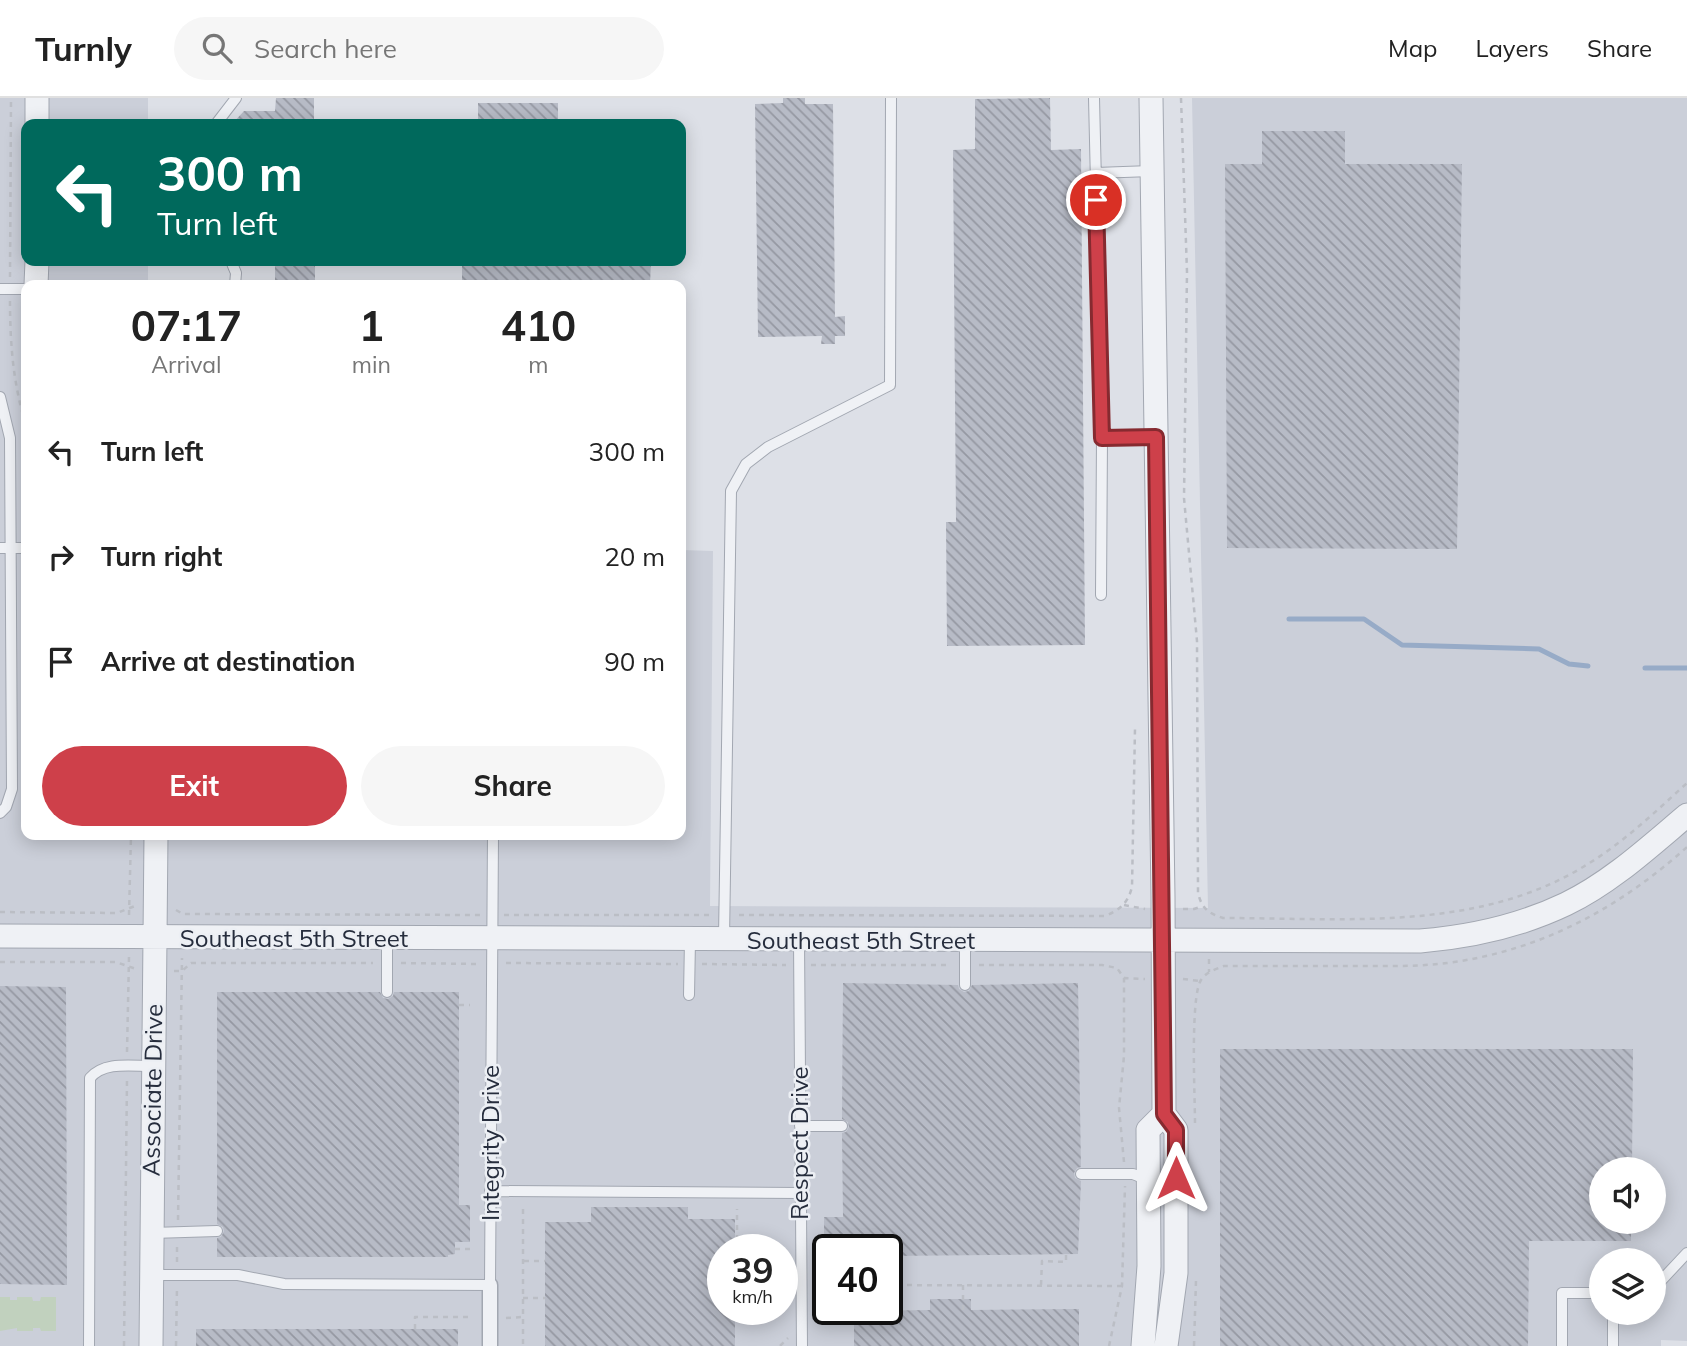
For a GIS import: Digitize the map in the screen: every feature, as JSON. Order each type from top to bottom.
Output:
[{"type":"street","points":[[37,98],[37,119]]},
{"type":"street","points":[[1151,98],[1164,942],[1164,1114],[1176,1130],[1176,1272],[1166,1346]]},
{"type":"street","name":"Southeast 5th Street","points":[[0,936],[1394,943],[1438,940],[1496,929],[1537,917],[1578,898],[1621,869],[1687,815]]},
{"type":"street","name":"Associate Drive","points":[[151,1346],[156,840]]},
{"type":"street","points":[[1143,1346],[1149,1266],[1148,1130],[1164,1114]]},
{"type":"street","name":"Integrity Drive","points":[[490,1285],[490,1346]]},
{"type":"lane","points":[[220,119],[236,98]]},
{"type":"lane","points":[[724,940],[731,491],[746,464],[768,447],[890,385],[891,98]]},
{"type":"lane","points":[[1094,98],[1102,438],[1101,595]]},
{"type":"lane","points":[[1096,173],[1152,171]]},
{"type":"lane","points":[[0,289],[21,289]]},
{"type":"lane","points":[[0,397],[4,427],[5,674],[12,789],[6,807],[0,813]]},
{"type":"lane","points":[[1102,438],[1156,437]]},
{"type":"lane","name":"Integrity Drive","points":[[490,1285],[493,840]]},
{"type":"lane","points":[[387,939],[387,992]]},
{"type":"lane","points":[[689,995],[690,940]]},
{"type":"lane","name":"Respect Drive","points":[[799,940],[802,1346]]},
{"type":"lane","points":[[965,941],[965,985]]},
{"type":"lane","points":[[89,1346],[90,1078],[96,1071],[106,1067],[153,1066]]},
{"type":"lane","points":[[800,1126],[842,1126]]},
{"type":"lane","points":[[1081,1174],[1133,1174],[1149,1180]]},
{"type":"lane","points":[[491,1191],[799,1193]]},
{"type":"lane","points":[[152,1233],[217,1231]]},
{"type":"lane","points":[[1666,1275],[1687,1253]]},
{"type":"lane","points":[[151,1275],[238,1275],[284,1284],[490,1285]]},
{"type":"lane","points":[[1562,1346],[1562,1293],[1589,1293]]},
{"type":"lane","points":[[1613,1325],[1613,1346]]},
{"type":"path","points":[[10,275],[11,98]]},
{"type":"path","points":[[1181,98],[1187,272],[1184,498],[1197,641],[1198,893],[1201,906],[1210,914],[1223,918],[1416,917],[1474,909],[1533,891],[1583,867],[1632,833],[1687,783]]},
{"type":"path","points":[[10,304],[11,348],[21,409]]},
{"type":"path","points":[[505,915],[1105,916],[1124,905],[1132,887],[1135,728]]},
{"type":"path","points":[[129,920],[131,840]]},
{"type":"path","points":[[1124,905],[1134,909]]},
{"type":"path","points":[[0,912],[117,913],[130,906],[140,906]]},
{"type":"path","points":[[1194,909],[1201,906]]},
{"type":"path","points":[[171,907],[183,914],[478,915]]},
{"type":"path","points":[[1209,923],[1210,914]]},
{"type":"path","points":[[124,1346],[129,956]]},
{"type":"path","points":[[517,956],[517,963]]},
{"type":"path","points":[[178,1221],[182,957]]},
{"type":"path","points":[[465,957],[467,964]]},
{"type":"path","points":[[1118,961],[1117,968],[1124,978],[1124,1056],[1119,1108],[1124,1167]]},
{"type":"path","points":[[0,962],[116,962],[140,971]]},
{"type":"path","points":[[174,971],[182,971],[191,963],[478,964]]},
{"type":"path","points":[[504,963],[678,964]]},
{"type":"path","points":[[702,964],[786,965]]},
{"type":"path","points":[[1209,964],[1209,972]]},
{"type":"path","points":[[812,965],[950,965]]},
{"type":"path","points":[[980,965],[1102,965],[1117,968]]},
{"type":"path","points":[[1194,979],[1200,981],[1209,972],[1224,966],[1416,965]]},
{"type":"path","points":[[1124,978],[1137,979]]},
{"type":"path","points":[[459,1005],[470,1005]]},
{"type":"path","points":[[1109,1346],[1122,1286],[1125,1181]]},
{"type":"path","points":[[523,1209],[523,1346]]},
{"type":"path","points":[[737,1209],[737,1234]]},
{"type":"path","points":[[177,1242],[177,1260]]},
{"type":"path","points":[[455,1249],[471,1249]]},
{"type":"path","points":[[1041,1285],[1042,1261],[1066,1262],[1066,1254]]},
{"type":"path","points":[[524,1261],[545,1261]]},
{"type":"path","points":[[903,1285],[1122,1286]]},
{"type":"path","points":[[963,1285],[963,1310]]},
{"type":"path","points":[[176,1346],[177,1289]]},
{"type":"path","points":[[523,1298],[545,1298]]},
{"type":"path","points":[[415,1329],[415,1317],[471,1317]]},
{"type":"shaded area","points":[[0,98],[148,98],[148,119],[21,119],[21,266],[148,266],[148,280],[21,280],[21,840],[686,840],[686,550],[713,551],[710,906],[1208,908],[1192,98],[1687,98],[1687,1341],[1661,1340],[1661,1346],[0,1346]]},
{"type":"green space","points":[[0,1297],[17,1300],[17,1297],[32,1297],[33,1301],[40,1301],[41,1297],[56,1297],[56,1331],[33,1328],[33,1331],[17,1331],[17,1328],[0,1331]]},
{"type":"building","points":[[276,98],[314,98],[314,119],[237,119],[244,111],[275,111]]},
{"type":"building","points":[[783,98],[805,98],[805,104],[833,104],[835,317],[845,316],[845,336],[835,336],[835,344],[821,344],[822,336],[758,337],[755,104],[783,103]]},
{"type":"building","points":[[1050,98],[1051,150],[1081,149],[1085,645],[947,646],[946,522],[956,522],[953,150],[975,149],[975,99]]},
{"type":"building","points":[[478,103],[558,103],[558,119],[478,119]]},
{"type":"building","points":[[1262,131],[1345,131],[1345,164],[1462,164],[1457,549],[1227,548],[1225,164],[1262,164]]},
{"type":"building","points":[[275,266],[315,266],[315,280],[275,280]]},
{"type":"building","points":[[462,266],[651,266],[650,280],[462,280]]},
{"type":"building","points":[[843,983],[958,985],[964,992],[969,991],[972,985],[1078,983],[1081,1167],[1074,1173],[1075,1178],[1081,1181],[1078,1254],[903,1256],[903,1234],[824,1234],[824,1217],[843,1217],[842,1133],[849,1127],[848,1122],[842,1119]]},
{"type":"building","points":[[0,986],[66,987],[67,1285],[0,1284]]},
{"type":"building","points":[[217,992],[380,992],[383,998],[388,999],[394,992],[459,992],[459,1205],[470,1205],[470,1242],[455,1242],[455,1254],[448,1257],[217,1257],[217,1238],[221,1237],[224,1231],[223,1227],[217,1224]]},
{"type":"building","points":[[1220,1049],[1633,1049],[1632,1157],[1589,1157],[1589,1234],[1631,1234],[1631,1241],[1529,1241],[1528,1346],[1220,1346]]},
{"type":"building","points":[[591,1207],[688,1207],[688,1219],[735,1219],[735,1234],[707,1234],[707,1325],[735,1325],[735,1346],[545,1346],[545,1222],[591,1222]]},
{"type":"building","points":[[930,1299],[971,1299],[971,1310],[1079,1309],[1079,1346],[854,1346],[854,1325],[903,1325],[903,1310],[930,1310]]},
{"type":"building","points":[[196,1329],[458,1329],[458,1346],[196,1346]]},
{"type":"waterway","points":[[1289,619],[1364,619],[1402,645],[1539,649],[1569,664],[1588,666]]},
{"type":"waterway","points":[[1645,668],[1687,668]]},
{"type":"route","points":[[1096,200],[1102,438],[1156,437],[1164,1114],[1176,1130],[1176,1178]]}]
